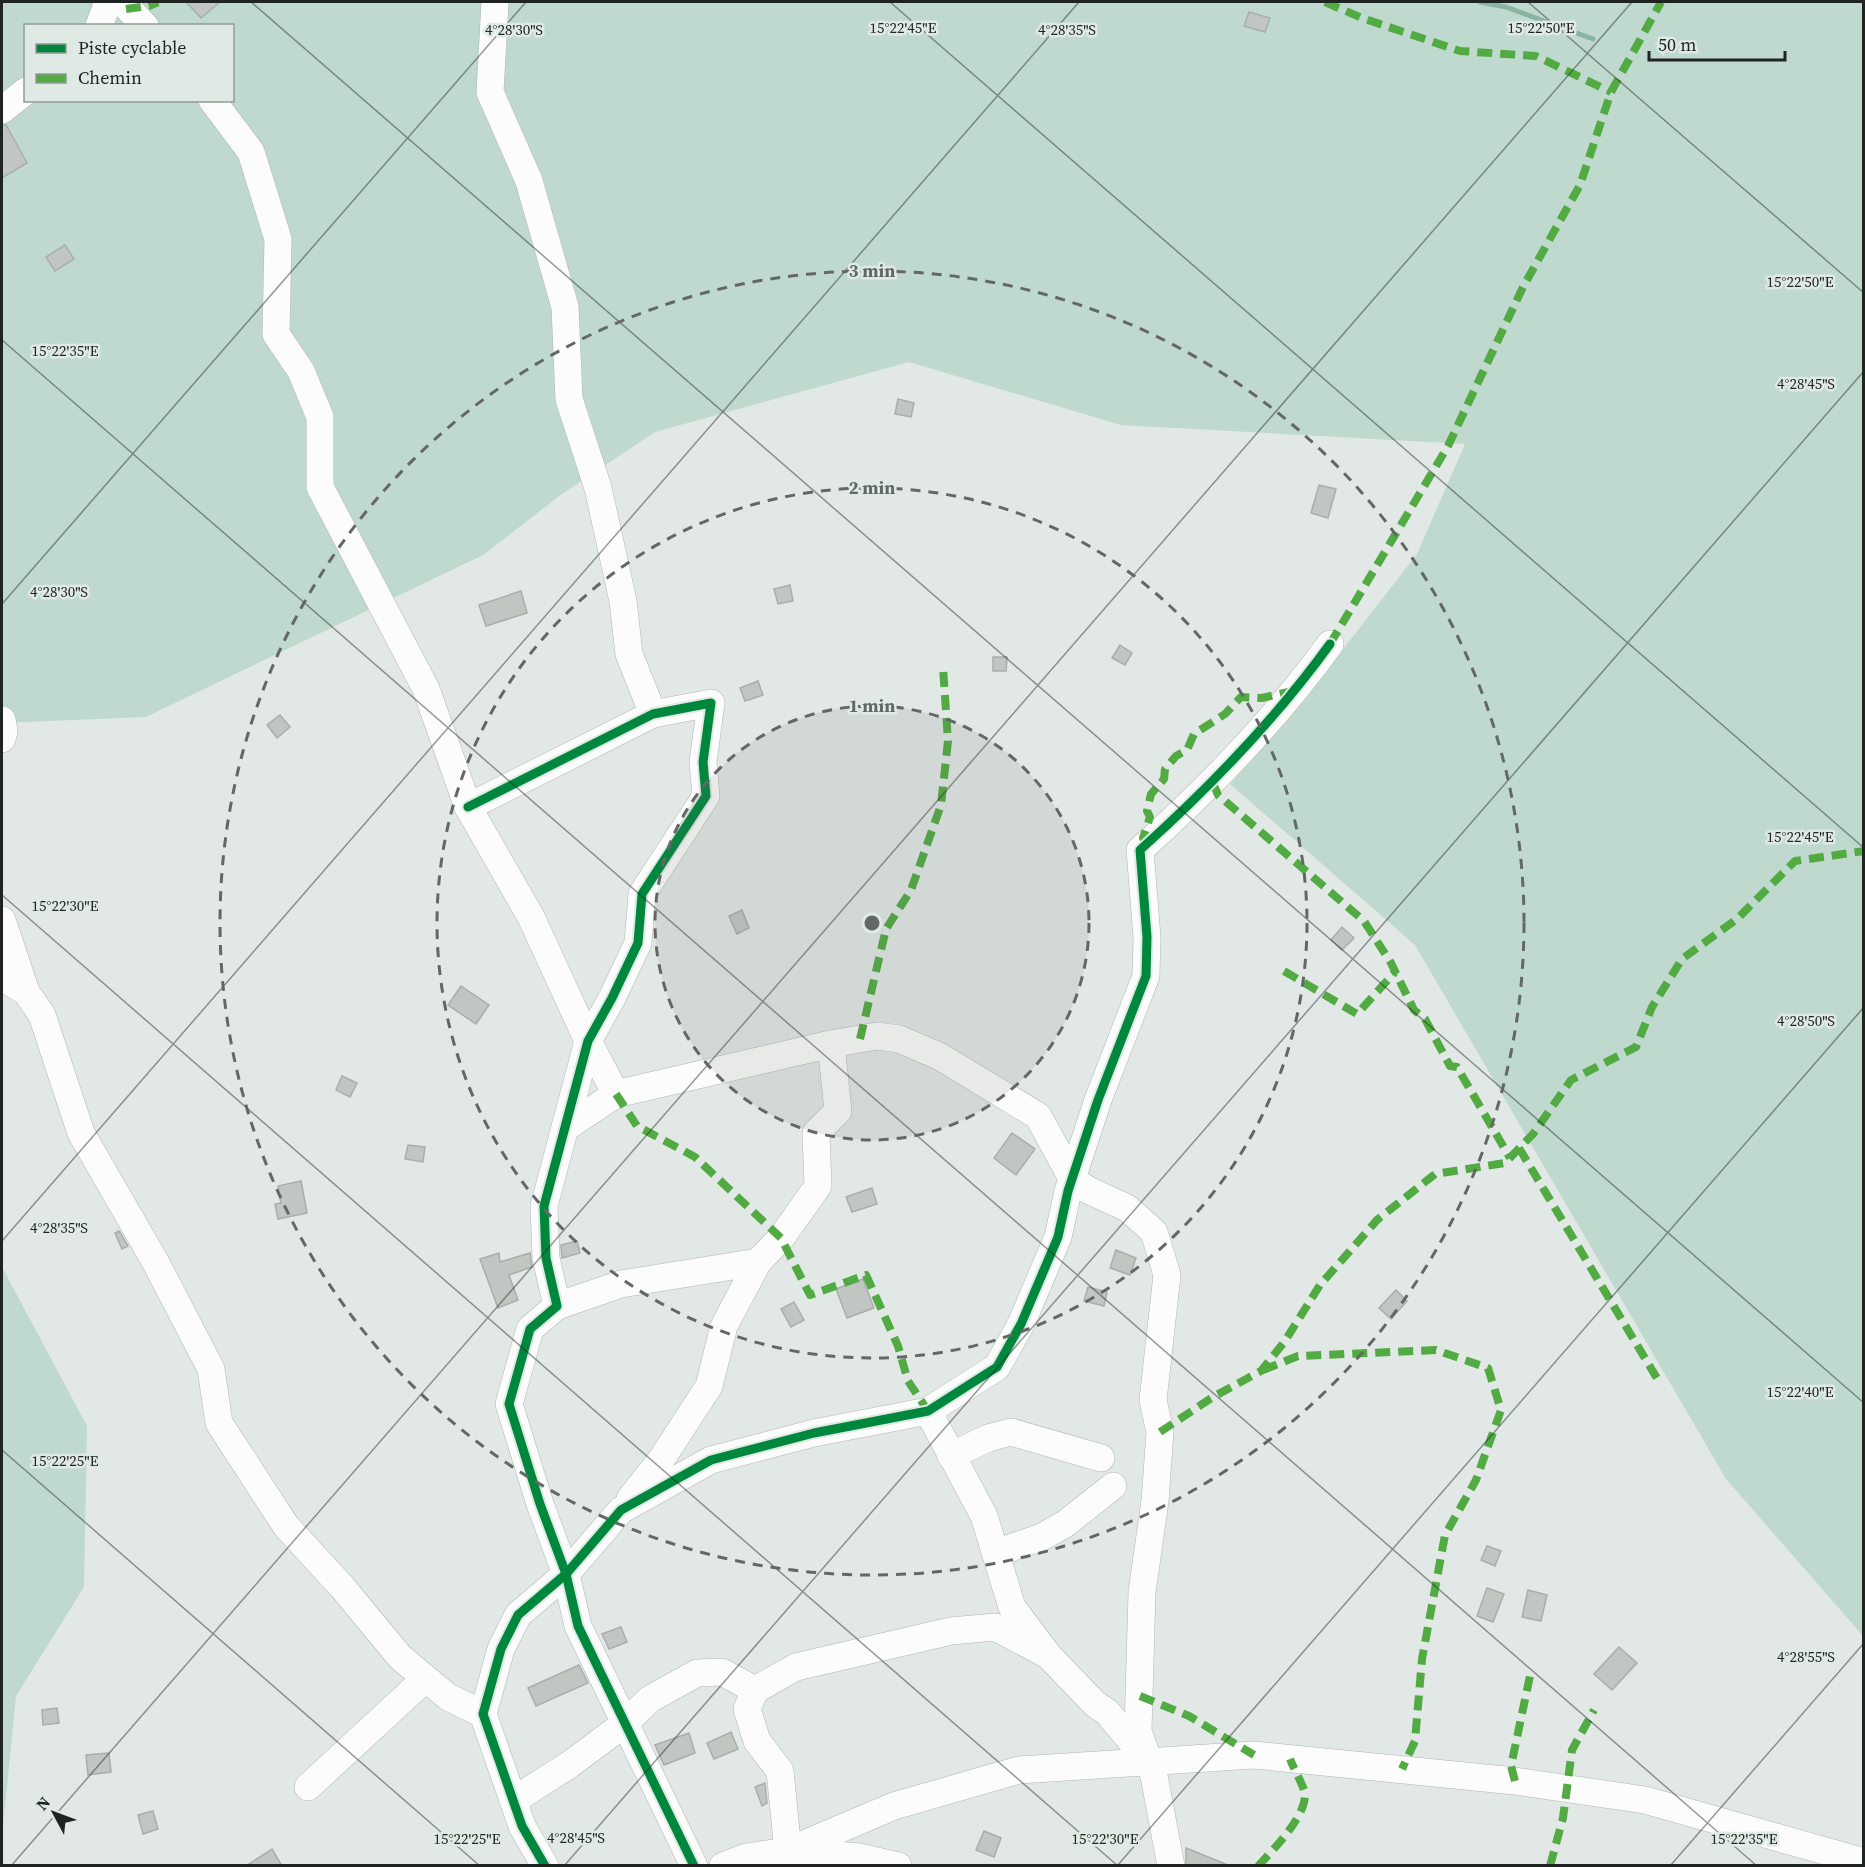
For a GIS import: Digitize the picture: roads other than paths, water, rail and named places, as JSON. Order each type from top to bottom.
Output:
[{"type":"street","points":[[100,24],[108,2]]},
{"type":"street","points":[[122,2],[143,24]]},
{"type":"street","points":[[495,2],[490,92],[529,181],[565,307],[569,399],[598,488],[623,601],[628,654],[653,714]]},
{"type":"street","points":[[2,110],[24,93]]},
{"type":"street","points":[[214,102],[251,152],[278,239],[276,334],[301,371],[321,417],[321,487],[426,689],[468,807],[531,916],[588,1041],[616,1094]]},
{"type":"street","points":[[621,1510],[711,1460],[814,1433],[928,1411],[997,1367],[1021,1324],[1058,1237],[1098,1100],[1146,976],[1147,937],[1140,850],[1208,789],[1307,676],[1330,644]]},
{"type":"street","points":[[468,807],[653,714],[711,703],[703,762],[706,796],[642,894],[638,943],[612,998],[588,1041],[544,1206],[546,1258],[557,1306]]},
{"type":"street","points":[[2,720],[4,731],[2,740]]},
{"type":"street","points":[[2,920],[26,992],[42,1015],[81,1133],[156,1263],[211,1369],[219,1423],[286,1526],[343,1588],[400,1657],[448,1697],[483,1714]]},
{"type":"street","points":[[2,977],[26,992]]},
{"type":"street","points":[[565,1128],[616,1094],[831,1044],[877,1036],[899,1039],[939,1056],[1038,1116],[1073,1180],[1088,1191],[1127,1208],[1154,1232],[1167,1275],[1153,1400],[1160,1432],[1156,1490],[1142,1592],[1138,1731],[1154,1776],[1171,1866]]},
{"type":"street","points":[[545,1866],[522,1826],[483,1714],[501,1649],[518,1614],[566,1574],[621,1510],[661,1460],[709,1386],[724,1326],[758,1262],[781,1238],[818,1185],[816,1133],[838,1111],[831,1044]]},
{"type":"street","points":[[693,1866],[578,1626],[566,1574],[540,1504],[509,1404],[530,1329],[557,1306],[621,1284],[758,1262]]},
{"type":"street","points":[[928,1411],[984,1516],[1012,1607],[1048,1656],[1095,1704],[1107,1712],[1149,1762]]},
{"type":"street","points":[[951,1456],[988,1438],[1011,1432],[1101,1458]]},
{"type":"street","points":[[996,1553],[1042,1537],[1065,1524],[1113,1486]]},
{"type":"street","points":[[788,1851],[780,1771],[756,1741],[747,1709],[754,1690],[796,1667],[951,1631],[995,1627],[1048,1656]]},
{"type":"street","points":[[514,1800],[569,1765],[624,1724],[650,1699],[697,1673],[722,1672],[754,1690]]},
{"type":"street","points":[[308,1787],[425,1679]]},
{"type":"street","points":[[788,1851],[894,1806],[1019,1770],[1254,1755],[1567,1788],[1645,1800],[1863,1862]]},
{"type":"street","points":[[723,1866],[746,1857],[788,1851],[859,1857],[898,1866]]},
{"type":"waterway","points":[[1480,2],[1506,7],[1593,39]]}]
